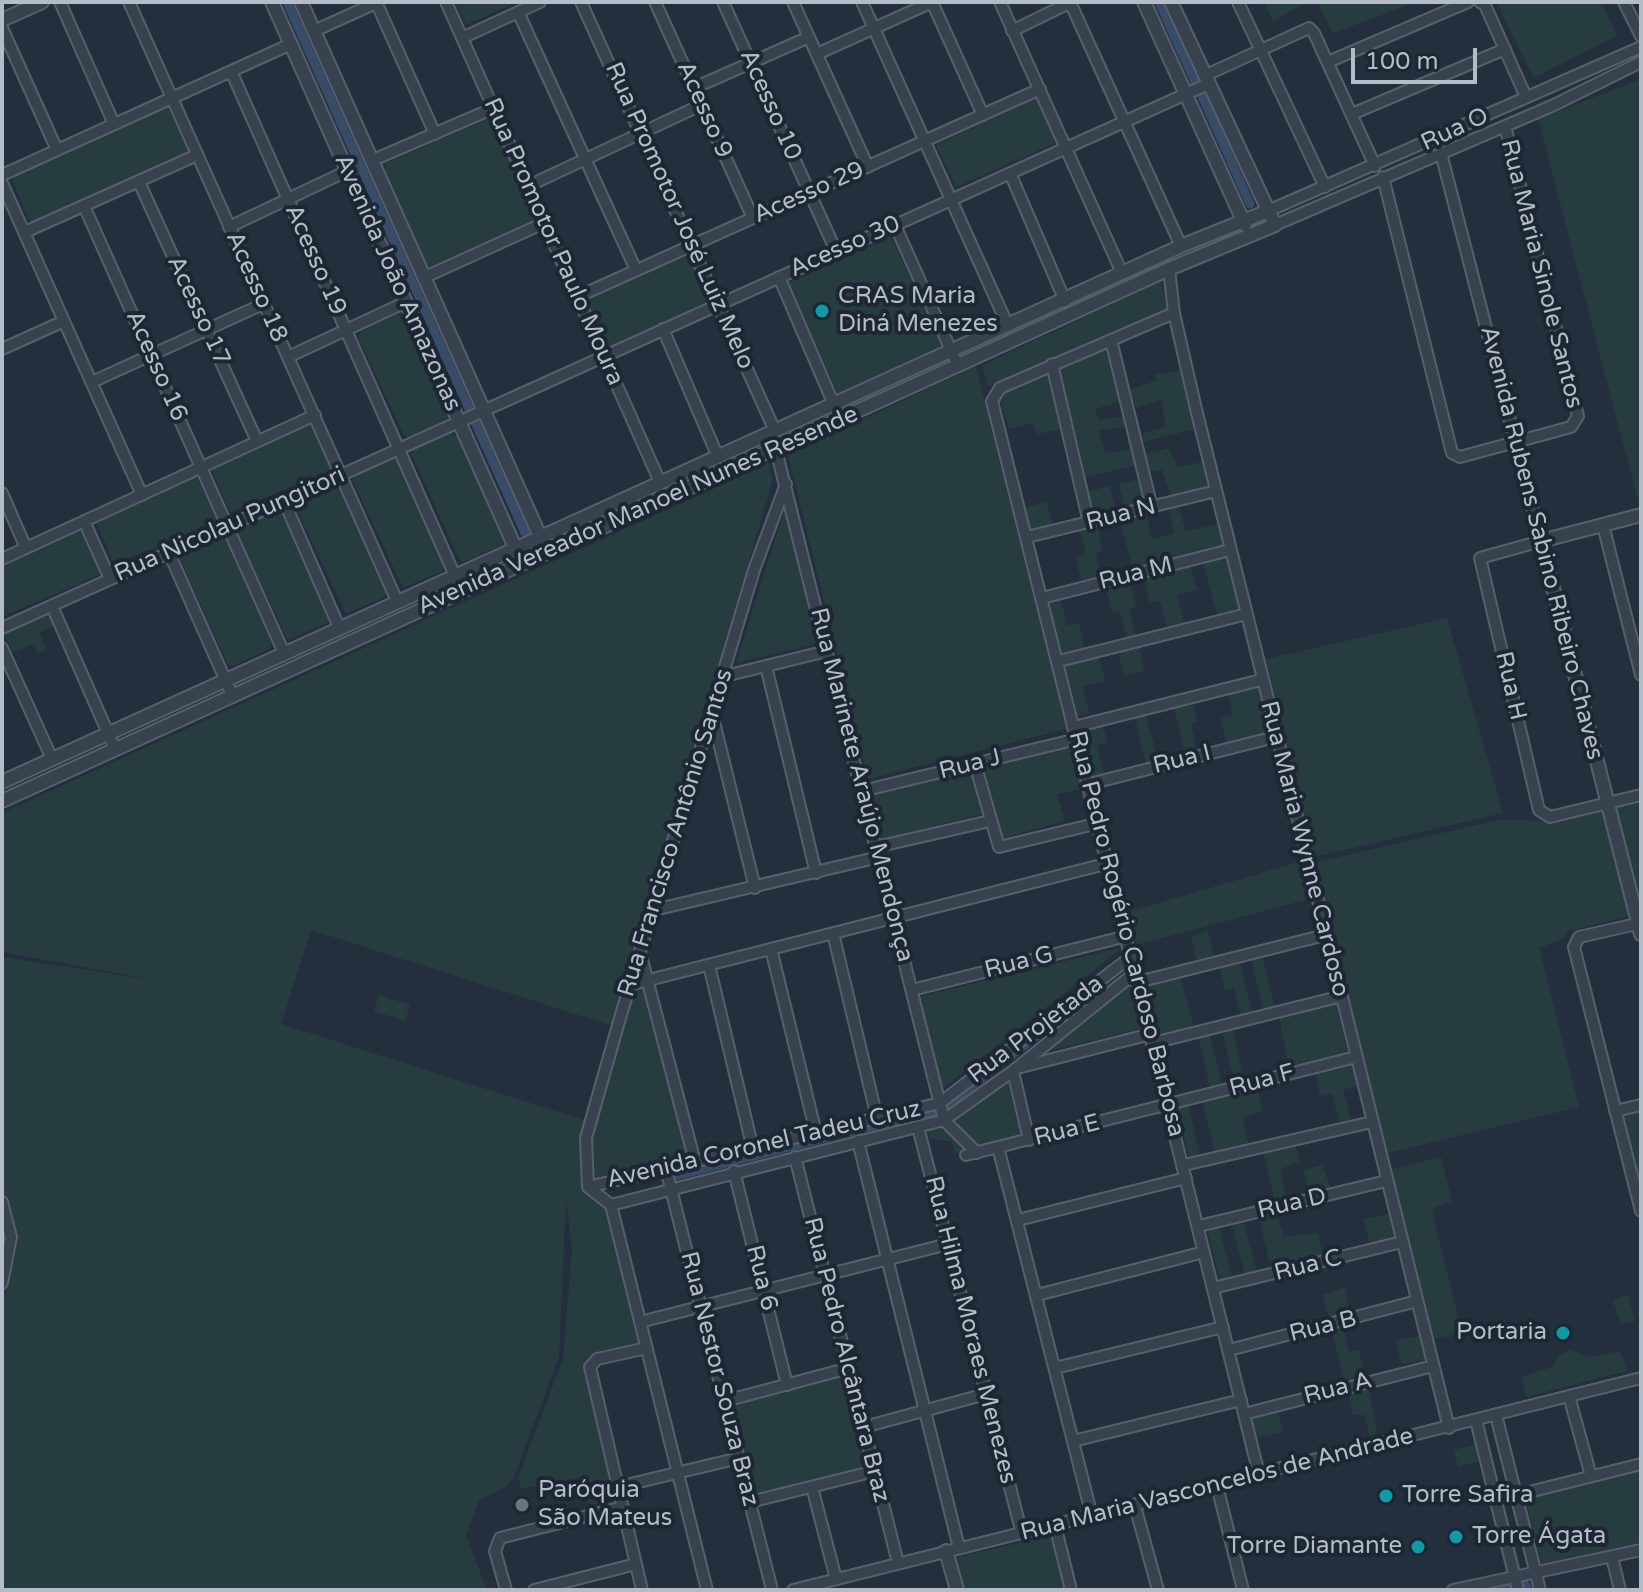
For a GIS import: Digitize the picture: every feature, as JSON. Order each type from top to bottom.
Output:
[{"type":"street","points":[[2,20],[42,2]]},
{"type":"street","points":[[60,2],[114,124]]},
{"type":"street","points":[[129,2],[172,98]]},
{"type":"street","name":"Avenida João Amazonas","points":[[272,2],[523,564]]},
{"type":"street","name":"Avenida João Amazonas","points":[[301,2],[548,553]]},
{"type":"street","points":[[314,31],[377,2],[435,134]]},
{"type":"street","name":"Rua Promotor Paulo Moura","points":[[446,2],[660,482]]},
{"type":"street","points":[[462,38],[540,2]]},
{"type":"street","name":"Rua Promotor José Luiz Melo","points":[[581,2],[692,245],[771,433]]},
{"type":"street","name":"Acesso 9","points":[[655,2],[753,218]]},
{"type":"street","name":"Acesso 10","points":[[723,2],[836,251]]},
{"type":"street","points":[[793,2],[868,167]]},
{"type":"street","points":[[862,2],[1008,326]]},
{"type":"street","points":[[817,54],[932,2],[983,115]]},
{"type":"street","points":[[1000,2],[1122,273]]},
{"type":"street","points":[[1012,31],[1070,2],[1181,246]]},
{"type":"street","points":[[1144,2],[1249,235]]},
{"type":"street","points":[[1171,2],[1275,225]]},
{"type":"street","points":[[1238,2],[1325,187]]},
{"type":"street","points":[[1375,166],[1328,62],[1468,2]]},
{"type":"street","points":[[1480,2],[1485,5],[1526,97]]},
{"type":"street","points":[[1624,2],[1641,36]]},
{"type":"street","points":[[518,12],[636,270]]},
{"type":"street","points":[[2,28],[57,150]]},
{"type":"street","name":"Acesso 30","points":[[459,422],[1125,121],[1185,93],[1259,49],[1309,28],[1328,62]]},
{"type":"street","points":[[694,88],[809,37]]},
{"type":"street","points":[[2,175],[291,44]]},
{"type":"street","name":"Rua O","points":[[1266,207],[1375,166],[1641,47]]},
{"type":"street","points":[[1352,114],[1505,49]]},
{"type":"street","name":"Rua O","points":[[1275,225],[1505,126],[1641,62]]},
{"type":"street","name":"Acesso 19","points":[[231,71],[455,576]]},
{"type":"street","name":"Acesso 29","points":[[577,297],[1040,89]]},
{"type":"street","name":"Acesso 18","points":[[172,98],[342,475]]},
{"type":"street","points":[[528,186],[701,105]]},
{"type":"street","points":[[373,160],[494,108]]},
{"type":"street","name":"Rua Maria Sinole Santos","points":[[1505,126],[1577,421],[1571,427],[1515,443]]},
{"type":"street","name":"Avenida Rubens Sabino Ribeiro Chaves","points":[[1441,153],[1640,927]]},
{"type":"street","points":[[25,232],[197,155]]},
{"type":"street","points":[[229,227],[347,171]]},
{"type":"street","points":[[1010,173],[1065,301]]},
{"type":"street","points":[[1383,177],[1454,455],[1460,457],[1515,443]]},
{"type":"street","name":"Acesso 17","points":[[139,182],[257,441]]},
{"type":"street","points":[[2,183],[142,495]]},
{"type":"street","name":"Acesso 16","points":[[84,206],[284,653]]},
{"type":"street","name":"Avenida Vereador Manoel Nunes Resende","points":[[2,782],[1228,227],[1266,207]]},
{"type":"street","points":[[425,277],[544,223]]},
{"type":"street","points":[[895,225],[958,366]]},
{"type":"street","name":"Avenida Vereador Manoel Nunes Resende","points":[[2,801],[1169,269],[1275,225]]},
{"type":"street","points":[[1228,227],[1233,241]]},
{"type":"street","name":"Rua Maria Wynne Cardoso","points":[[1169,269],[1174,313],[1261,680],[1449,1428]]},
{"type":"street","points":[[779,277],[841,421]]},
{"type":"street","points":[[288,357],[406,302]]},
{"type":"street","points":[[92,382],[263,304]]},
{"type":"street","points":[[1089,523],[1052,364],[1174,313]]},
{"type":"street","points":[[2,349],[64,321]]},
{"type":"street","points":[[663,329],[718,457]]},
{"type":"street","points":[[1111,340],[1152,508]]},
{"type":"street","name":"Rua Pedro Rogério Cardoso Barbosa","points":[[1052,364],[994,394],[992,401],[1259,1474]]},
{"type":"street","points":[[2,559],[315,415]]},
{"type":"street","name":"Rua Nicolau Pungitori","points":[[2,628],[459,422]]},
{"type":"street","points":[[771,433],[776,450]]},
{"type":"street","name":"Rua Marinete Araújo Mendonça","points":[[776,450],[944,1120]]},
{"type":"street","points":[[342,475],[397,601]]},
{"type":"street","name":"Rua Francisco Antônio Santos","points":[[588,1187],[586,1138],[629,985],[713,716],[754,570],[786,484]]},
{"type":"street","name":"Rua N","points":[[1027,537],[1216,491]]},
{"type":"street","points":[[2,493],[26,548]]},
{"type":"street","points":[[284,501],[339,627]]},
{"type":"street","points":[[1541,541],[1641,515]]},
{"type":"street","points":[[84,521],[110,579]]},
{"type":"street","points":[[1603,525],[1641,675]]},
{"type":"street","name":"Rua H","points":[[1541,541],[1480,558],[1543,815],[1550,817],[1606,802]]},
{"type":"street","name":"Rua M","points":[[1042,598],[1230,550]]},
{"type":"street","points":[[169,553],[233,697]]},
{"type":"street","points":[[52,606],[115,749]]},
{"type":"street","points":[[1059,661],[1247,614]]},
{"type":"street","points":[[2,648],[52,759]]},
{"type":"street","points":[[725,676],[827,651]]},
{"type":"street","points":[[766,666],[816,873]]},
{"type":"street","points":[[1074,727],[1261,680]]},
{"type":"street","points":[[713,716],[755,888]]},
{"type":"street","name":"Rua I","points":[[1089,784],[1275,737]]},
{"type":"street","name":"Rua J","points":[[862,791],[1077,739]]},
{"type":"street","points":[[975,764],[995,843],[1001,848],[1099,823]]},
{"type":"street","points":[[1606,802],[1641,795]]},
{"type":"street","points":[[654,910],[816,873],[990,821]]},
{"type":"street","points":[[629,985],[1109,863]]},
{"type":"street","points":[[1640,927],[1575,941],[1641,1211]]},
{"type":"street","points":[[833,933],[877,1118]]},
{"type":"street","points":[[1137,977],[1325,935]]},
{"type":"street","name":"Rua G","points":[[912,990],[1127,936]]},
{"type":"street","points":[[771,949],[816,1133]]},
{"type":"street","points":[[641,954],[695,1162]]},
{"type":"street","name":"Rua Projetada","points":[[940,1103],[1132,956]]},
{"type":"street","points":[[709,965],[753,1149]]},
{"type":"street","name":"Rua Projetada","points":[[944,1120],[1137,977]]},
{"type":"street","points":[[1029,1140],[1015,1069],[1342,996]]},
{"type":"street","name":"Rua F","points":[[1168,1106],[1356,1057]]},
{"type":"street","name":"Avenida Coronel Tadeu Cruz","points":[[588,1187],[940,1103]]},
{"type":"street","points":[[1615,1111],[1641,1105]]},
{"type":"street","name":"Rua E","points":[[944,1120],[972,1154],[1168,1106]]},
{"type":"street","name":"Avenida Coronel Tadeu Cruz","points":[[611,1205],[734,1171],[944,1120]]},
{"type":"street","points":[[1184,1165],[1372,1122]]},
{"type":"street","name":"Rua Hilma Moraes Menezes","points":[[918,1127],[1022,1534]]},
{"type":"street","points":[[836,1128],[841,1145]]},
{"type":"street","points":[[858,1141],[924,1411],[952,1549],[957,1590]]},
{"type":"street","points":[[998,1147],[1092,1516]]},
{"type":"street","name":"Rua Pedro Alcântara Braz","points":[[795,1157],[898,1563]]},
{"type":"street","name":"Rua Nestor Souza Braz","points":[[666,1169],[772,1590]]},
{"type":"street","name":"Rua 6","points":[[734,1171],[787,1385]]},
{"type":"street","points":[[1018,1220],[1186,1178]]},
{"type":"street","name":"Rua D","points":[[1199,1226],[1386,1181]]},
{"type":"street","points":[[588,1187],[611,1205],[707,1590]]},
{"type":"street","points":[[2,1202],[11,1237],[2,1283]]},
{"type":"street","name":"Rua C","points":[[1213,1288],[1402,1242]]},
{"type":"street","points":[[640,1322],[948,1244]]},
{"type":"street","points":[[1037,1295],[1204,1252]]},
{"type":"street","name":"Rua B","points":[[1229,1350],[1417,1301]]},
{"type":"street","points":[[1055,1368],[1223,1327]]},
{"type":"street","points":[[642,1590],[590,1367],[597,1359],[647,1348]]},
{"type":"street","name":"Rua A","points":[[1244,1414],[1433,1366]]},
{"type":"street","points":[[725,1401],[849,1368]]},
{"type":"street","name":"Rua Maria Vasconcelos de Andrade","points":[[793,1590],[1641,1378]]},
{"type":"street","points":[[864,1427],[986,1394]]},
{"type":"street","points":[[1569,1396],[1591,1476]]},
{"type":"street","points":[[1073,1441],[1241,1400]]},
{"type":"street","points":[[1496,1415],[1540,1590]]},
{"type":"street","points":[[1476,1420],[1518,1590]]},
{"type":"street","points":[[618,1487],[739,1458]]},
{"type":"street","points":[[1517,1495],[1641,1464]]},
{"type":"street","points":[[750,1502],[875,1471]]},
{"type":"street","points":[[1217,1486],[1243,1590]]},
{"type":"street","points":[[812,1487],[836,1579]]},
{"type":"street","points":[[1135,1506],[1158,1590]]},
{"type":"street","points":[[506,1590],[495,1551],[496,1542],[503,1536],[623,1507]]},
{"type":"street","points":[[1055,1525],[1071,1590]]},
{"type":"street","points":[[1453,1590],[1515,1574],[1536,1574],[1641,1550]]},
{"type":"street","points":[[1612,1557],[1620,1590]]},
{"type":"street","points":[[534,1590],[636,1564]]},
{"type":"green space","points":[[455,2],[517,2],[466,25]]},
{"type":"green space","points":[[1264,2],[1308,2],[1273,21]]},
{"type":"green space","points":[[1317,2],[1417,2],[1333,33]]},
{"type":"green space","points":[[1496,2],[1601,2],[1617,36],[1534,78]]},
{"type":"green space","points":[[1641,79],[1641,504],[1639,504],[1538,119]]},
{"type":"green space","points":[[1037,98],[1058,142],[956,187],[936,145]]},
{"type":"green space","points":[[167,106],[189,150],[186,154],[32,222],[28,219],[11,176]]},
{"type":"green space","points":[[488,119],[492,121],[535,217],[530,225],[429,269],[385,173],[386,163]]},
{"type":"green space","points":[[891,236],[941,346],[838,393],[788,283]]},
{"type":"green space","points":[[689,254],[711,298],[707,304],[608,347],[586,301]]},
{"type":"green space","points":[[1161,281],[1167,309],[987,387],[983,365]]},
{"type":"green space","points":[[397,314],[404,317],[448,415],[446,420],[408,437],[404,435],[358,337],[361,331]]},
{"type":"green space","points":[[1108,346],[1120,402],[1095,409],[1099,420],[1123,416],[1125,427],[1099,430],[1105,453],[1132,449],[1137,465],[1086,477],[1058,367]]},
{"type":"green space","points":[[976,366],[1066,729],[868,779],[788,455]]},
{"type":"green space","points":[[1048,370],[1062,429],[1037,434],[1033,423],[1009,429],[998,394]]},
{"type":"green space","points":[[1180,370],[1194,429],[1144,442],[1143,433],[1166,427],[1161,400],[1136,408],[1130,389],[1156,381],[1155,375]]},
{"type":"green space","points":[[311,424],[333,467],[330,472],[230,512],[211,469]]},
{"type":"green space","points":[[450,432],[458,436],[504,540],[501,545],[464,562],[460,561],[412,455],[414,449]]},
{"type":"green space","points":[[1169,448],[1178,467],[1203,462],[1208,487],[1171,497],[1162,470],[1150,472],[1145,454]]},
{"type":"green space","points":[[392,458],[399,461],[445,565],[442,571],[403,588],[353,481],[355,474]]},
{"type":"green space","points":[[769,463],[773,479],[613,1026],[311,930],[281,1024],[584,1120],[589,1126],[629,985],[648,981],[689,1158],[589,1187],[611,1205],[647,1348],[597,1359],[590,1367],[614,1499],[589,1507],[582,1477],[521,1489],[518,1478],[563,1359],[572,1249],[566,1200],[559,1357],[513,1479],[504,1488],[479,1500],[466,1536],[487,1590],[2,1590],[2,957],[159,981],[2,952],[2,813]]},
{"type":"green space","points":[[196,476],[217,519],[215,524],[114,564],[96,521]]},
{"type":"green space","points":[[1144,478],[1149,503],[1125,508],[1119,484]]},
{"type":"green space","points":[[334,484],[341,487],[387,591],[384,597],[346,614],[295,506],[298,500]]},
{"type":"green space","points":[[1110,486],[1116,511],[1091,517],[1086,492]]},
{"type":"green space","points":[[1047,502],[1053,527],[1028,533],[1023,508]]},
{"type":"green space","points":[[786,505],[818,643],[736,663]]},
{"type":"green space","points":[[1178,506],[1186,531],[1219,524],[1224,548],[1133,569],[1120,521],[1147,515],[1152,539],[1174,534],[1169,507]]},
{"type":"green space","points":[[276,510],[284,513],[330,618],[327,623],[288,640],[237,533],[240,527]]},
{"type":"green space","points":[[1097,525],[1103,550],[1096,553],[1101,578],[1082,583],[1076,558],[1086,554],[1080,530]]},
{"type":"green space","points":[[80,528],[101,574],[2,617],[2,563]]},
{"type":"green space","points":[[219,536],[226,540],[272,644],[269,649],[233,666],[228,665],[180,559],[183,553]]},
{"type":"green space","points":[[1228,557],[1241,609],[1217,614],[1203,563]]},
{"type":"green space","points":[[1191,567],[1197,590],[1177,595],[1184,624],[1167,628],[1160,601],[1150,603],[1144,579]]},
{"type":"green space","points":[[1131,582],[1136,607],[1129,609],[1136,636],[1127,638],[1120,611],[1112,612],[1106,587]]},
{"type":"green space","points":[[1061,600],[1067,626],[1079,623],[1085,648],[1060,654],[1049,603]]},
{"type":"green space","points":[[48,613],[54,626],[39,633],[47,649],[38,654],[32,644],[13,652],[4,634]]},
{"type":"green space","points":[[1447,618],[1503,813],[1314,857],[1266,659]]},
{"type":"green space","points":[[1139,646],[1144,671],[1124,676],[1118,651]]},
{"type":"green space","points":[[1099,657],[1105,681],[1083,686],[1089,713],[1078,716],[1065,665]]},
{"type":"green space","points":[[1257,683],[1270,734],[1227,745],[1221,718],[1233,715],[1227,690]]},
{"type":"green space","points":[[1192,699],[1198,721],[1191,724],[1197,751],[1185,754],[1173,703]]},
{"type":"green space","points":[[1145,711],[1158,761],[1146,764],[1134,713]]},
{"type":"green space","points":[[1102,722],[1108,743],[1097,745],[1104,776],[1092,778],[1080,728]]},
{"type":"green space","points":[[1074,746],[1083,789],[1057,794],[1065,821],[1002,838],[982,767]]},
{"type":"green space","points":[[973,769],[983,814],[879,840],[868,792]]},
{"type":"green space","points":[[1641,798],[1641,913],[1566,932],[1566,938],[1539,948],[1579,1107],[1388,1153],[1313,863],[1502,819],[1547,822]]},
{"type":"green space","points":[[1299,862],[1309,899],[1136,945],[1131,911]]},
{"type":"green space","points":[[1208,931],[1214,956],[1196,960],[1191,936]]},
{"type":"green space","points":[[1123,947],[942,1089],[919,997]]},
{"type":"green space","points":[[1262,956],[1275,1007],[1263,1010],[1251,959]]},
{"type":"green space","points":[[1240,962],[1252,1013],[1241,1016],[1234,988],[1225,990],[1219,967]]},
{"type":"green space","points":[[1180,977],[1194,1027],[1157,1036],[1145,985]]},
{"type":"green space","points":[[1132,982],[1144,1028],[1041,1053]]},
{"type":"green space","points":[[379,995],[410,1005],[405,1021],[374,1011]]},
{"type":"green space","points":[[1336,1004],[1348,1054],[1289,1066],[1279,1017]]},
{"type":"green space","points":[[1233,1027],[1243,1078],[1234,1081],[1222,1030]]},
{"type":"green space","points":[[1209,1033],[1222,1084],[1210,1087],[1198,1036]]},
{"type":"green space","points":[[1352,1063],[1357,1086],[1343,1090],[1351,1120],[1339,1122],[1332,1094],[1320,1096],[1316,1072]]},
{"type":"green space","points":[[1010,1077],[1026,1136],[955,1154],[952,1142],[930,1138],[926,1128]]},
{"type":"green space","points":[[1257,1088],[1263,1111],[1243,1117],[1249,1144],[1215,1153],[1203,1102]]},
{"type":"green space","points":[[1188,1104],[1200,1154],[1189,1157],[1176,1106]]},
{"type":"green space","points":[[1641,1108],[1641,1180],[1638,1181],[1622,1112]]},
{"type":"green space","points":[[1295,1144],[1300,1162],[1280,1169],[1287,1199],[1275,1202],[1263,1151]]},
{"type":"green space","points":[[1441,1157],[1452,1201],[1432,1209],[1462,1333],[1434,1339],[1389,1170]]},
{"type":"green space","points":[[1322,1165],[1331,1188],[1309,1193],[1303,1170]]},
{"type":"green space","points":[[1276,1213],[1284,1237],[1317,1233],[1324,1256],[1271,1268],[1259,1218]]},
{"type":"green space","points":[[1389,1214],[1394,1238],[1370,1244],[1364,1219]]},
{"type":"green space","points":[[1244,1222],[1257,1273],[1245,1275],[1232,1225]]},
{"type":"green space","points":[[1219,1226],[1232,1277],[1220,1280],[1207,1229]]},
{"type":"green space","points":[[1345,1287],[1349,1314],[1329,1319],[1323,1295]]},
{"type":"green space","points":[[1628,1295],[1635,1321],[1620,1324],[1613,1299]]},
{"type":"green space","points":[[1343,1328],[1349,1352],[1359,1350],[1365,1375],[1344,1380],[1332,1331]]},
{"type":"green space","points":[[1419,1336],[1425,1360],[1401,1364],[1396,1340]]},
{"type":"green space","points":[[1570,1350],[1590,1357],[1621,1351],[1627,1371],[1526,1397],[1522,1377],[1552,1367],[1559,1355]]},
{"type":"green space","points":[[846,1374],[870,1466],[754,1495],[730,1403]]},
{"type":"green space","points":[[1368,1387],[1377,1432],[1371,1440],[1364,1415],[1353,1415],[1348,1391]]},
{"type":"green space","points":[[1277,1408],[1283,1432],[1257,1438],[1251,1415]]},
{"type":"green space","points":[[1477,1444],[1481,1461],[1458,1467],[1454,1450]]},
{"type":"green space","points":[[1641,1471],[1641,1546],[1543,1569],[1526,1500]]},
{"type":"green space","points":[[1053,1535],[1067,1590],[963,1590],[954,1558]]},
{"type":"waterway","points":[[287,2],[469,409]]},
{"type":"waterway","points":[[1159,2],[1195,82]]},
{"type":"waterway","points":[[1201,94],[1250,204]]},
{"type":"waterway","points":[[475,422],[525,533]]},
{"type":"waterway","points":[[946,1106],[1070,1010]]},
{"type":"waterway","points":[[843,1133],[934,1112]]},
{"type":"waterway","points":[[672,1177],[829,1137]]},
{"type":"waterway","points":[[1525,1585],[1528,1590]]},
{"type":"waterway","points":[[1502,1590],[1513,1587]]},
{"type":"place","name":"CRAS Maria Diná Menezes","points":[[822,311]]},
{"type":"place","name":"Portaria","points":[[1563,1333]]},
{"type":"place","name":"Torre Safira","points":[[1386,1496]]},
{"type":"place","name":"Paróquia São Mateus","points":[[522,1505]]},
{"type":"place","name":"Torre Ágata","points":[[1456,1537]]},
{"type":"place","name":"Torre Diamante","points":[[1418,1547]]}]
